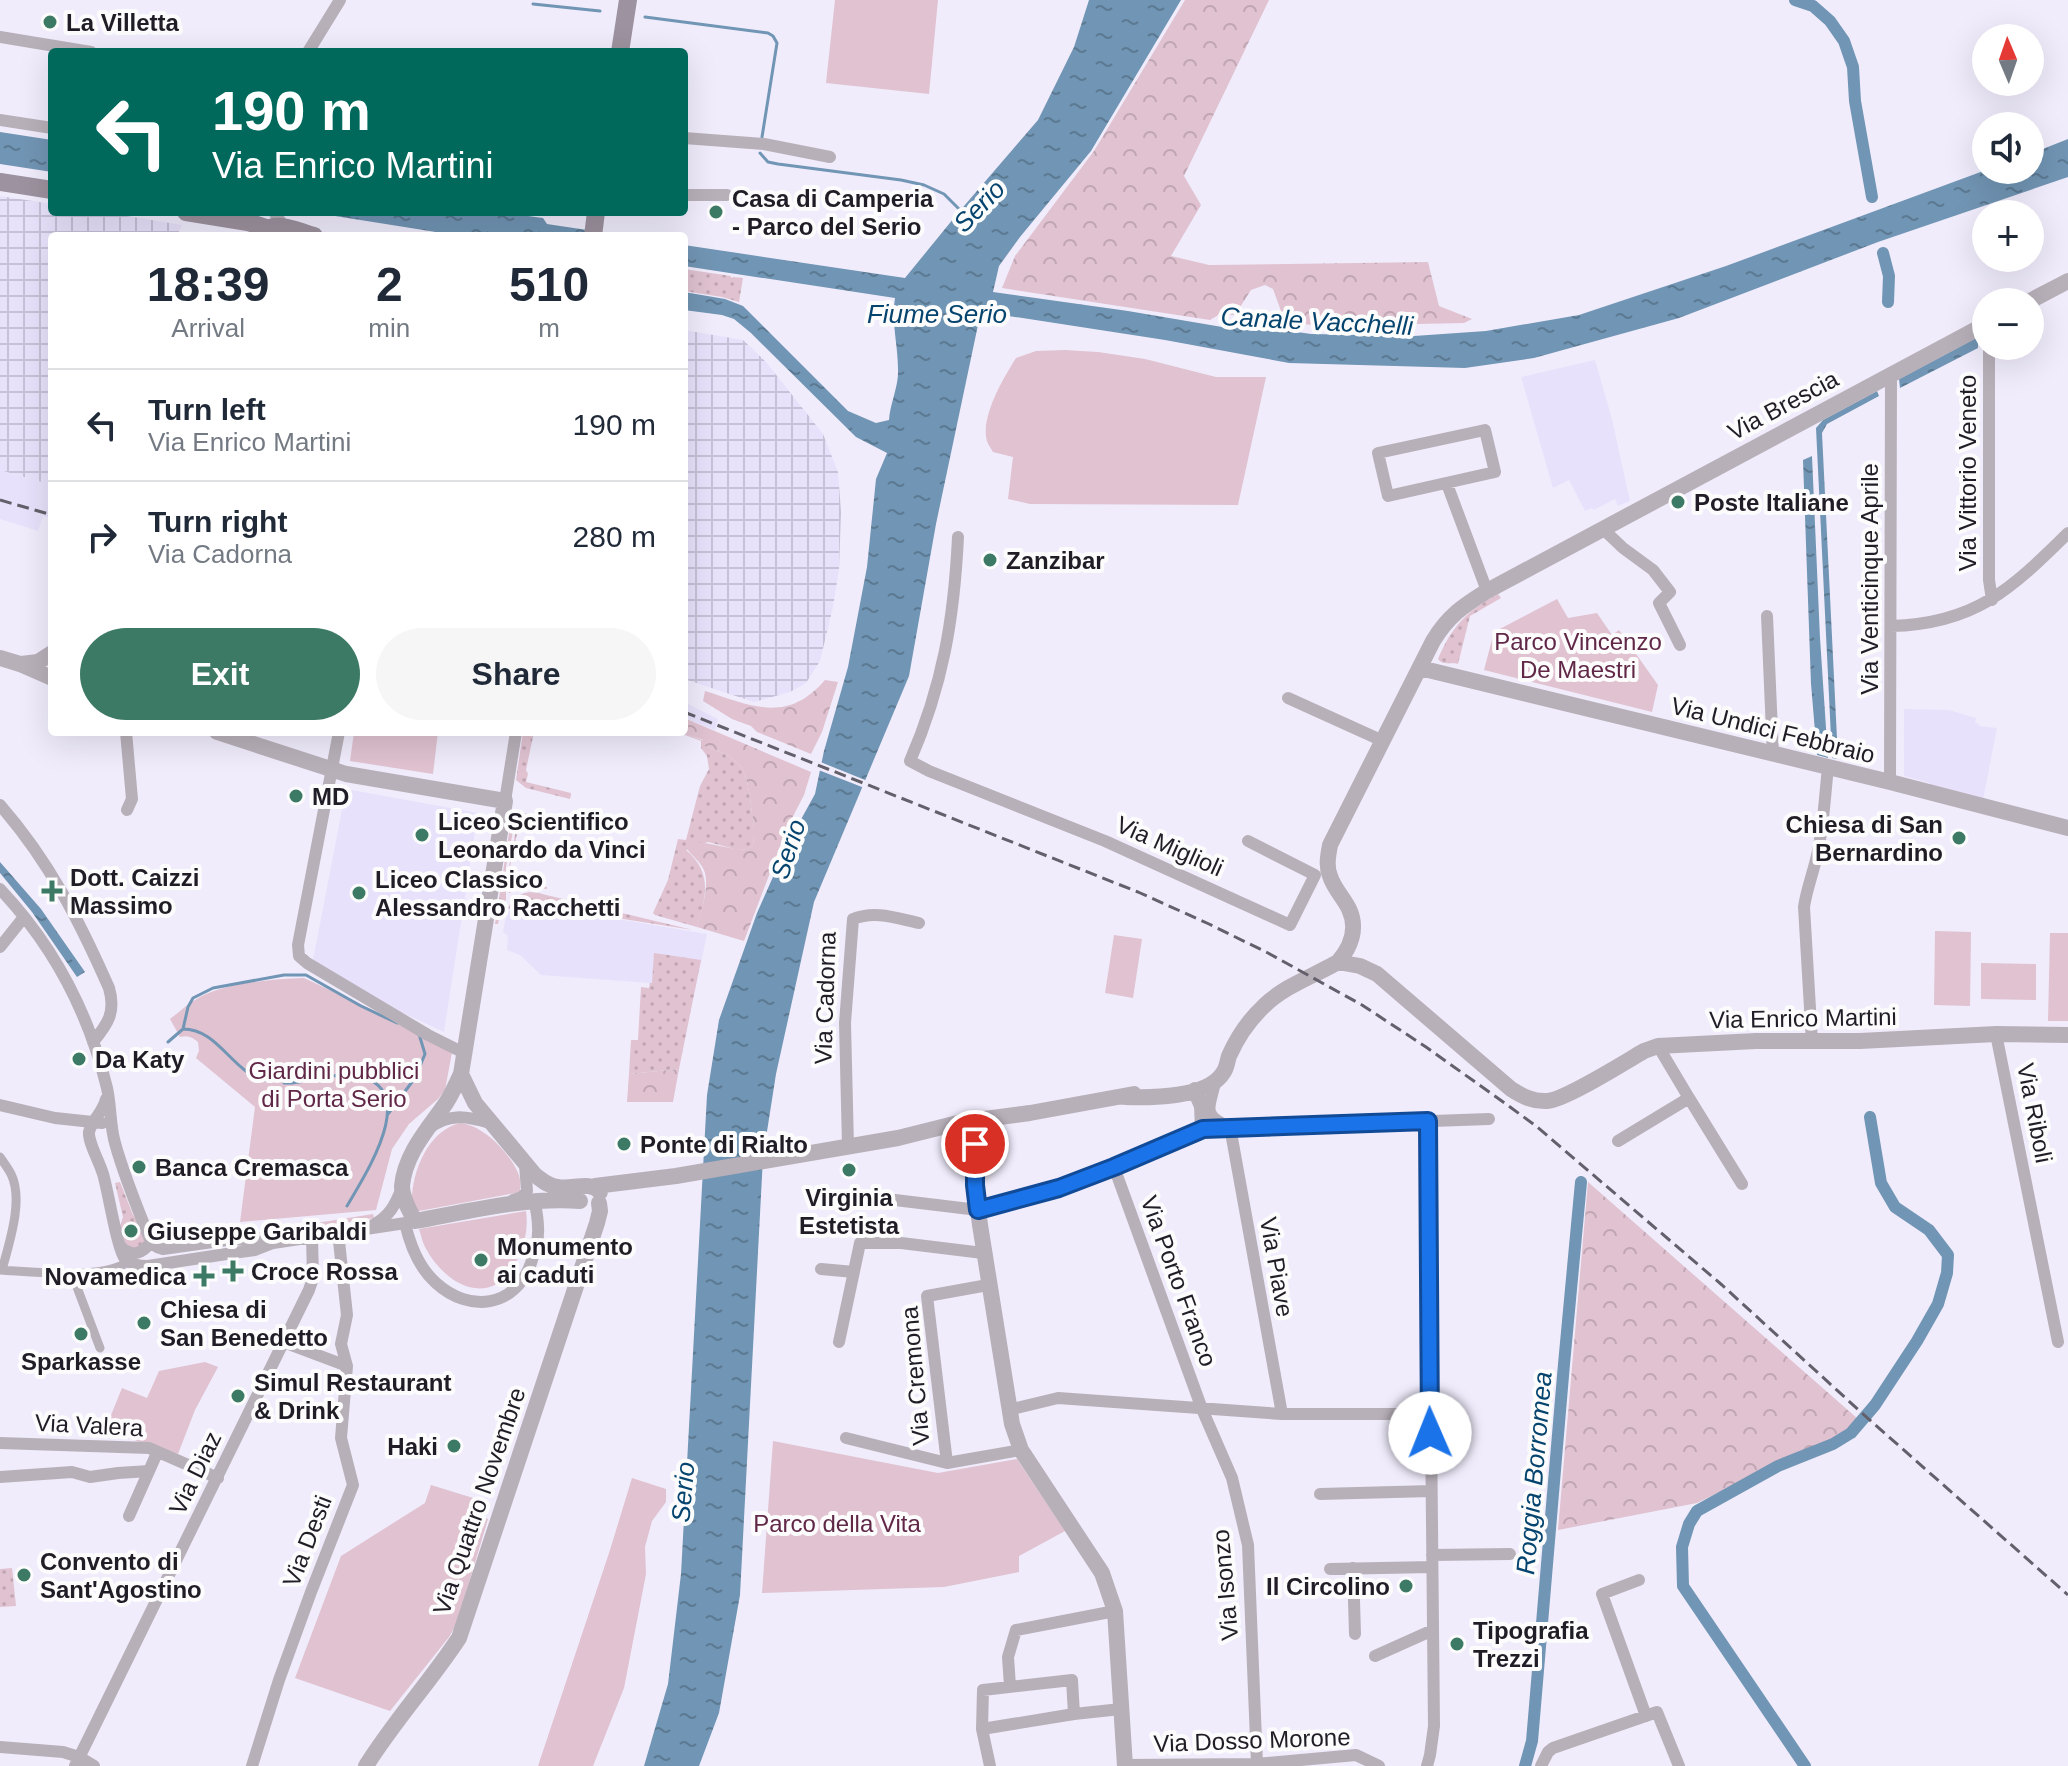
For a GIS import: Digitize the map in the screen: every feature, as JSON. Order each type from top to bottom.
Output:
[{"type":"main road","points":[[621,48],[628,0]]},
{"type":"main road","points":[[0,182],[48,189]]},
{"type":"main road","points":[[209,216],[295,232]]},
{"type":"street","points":[[310,48],[340,0]]},
{"type":"street","points":[[0,37],[53,48]]},
{"type":"street","points":[[0,120],[48,127]]},
{"type":"street","points":[[688,138],[764,144],[830,157]]},
{"type":"street","points":[[688,195],[727,195]]},
{"type":"street","points":[[2044,294],[2068,281]]},
{"type":"street","name":"Via Brescia","points":[[1322,874],[1330,845],[1433,641],[1448,618],[1487,591],[1972,332]]},
{"type":"street","name":"Via Vittorio Veneto","points":[[1989,360],[1989,580],[1992,600]]},
{"type":"street","name":"Via Venticinque Aprile","points":[[1890,782],[1891,375]]},
{"type":"street","points":[[1485,430],[1495,472],[1447,484],[1388,496],[1378,453],[1485,430]]},
{"type":"street","points":[[1447,484],[1487,591]]},
{"type":"street","points":[[1603,529],[1653,570],[1670,592],[1659,603],[1680,645]]},
{"type":"street","name":"Via Vittorio Veneto","points":[[1891,626],[1915,626],[1981,606],[2024,576],[2068,533]]},
{"type":"street","name":"Via Miglioli","points":[[958,537],[956,586],[945,659],[925,731],[910,761],[1105,841],[1290,925],[1322,874],[1248,841]]},
{"type":"street","points":[[1767,616],[1773,755]]},
{"type":"street","points":[[20,664],[29,665],[48,656]]},
{"type":"street","points":[[0,658],[48,676]]},
{"type":"street","name":"Via Undici Febbraio","points":[[1420,668],[2068,828]]},
{"type":"street","points":[[1288,698],[1383,741]]},
{"type":"street","points":[[126,736],[132,799],[127,810]]},
{"type":"street","points":[[229,736],[331,770],[505,801]]},
{"type":"street","points":[[338,736],[298,945],[299,956],[352,991],[464,1053]]},
{"type":"street","points":[[359,1229],[376,1224],[388,1216],[395,1206],[407,1168],[424,1132],[446,1103],[461,1074],[515,736]]},
{"type":"street","points":[[1812,1042],[1804,907],[1820,844],[1828,768]]},
{"type":"street","points":[[0,805],[22,830],[57,881],[109,988],[111,1014],[93,1042]]},
{"type":"street","points":[[0,1105],[64,1120],[95,1121],[106,1125],[151,1242],[163,1249],[255,1250],[273,1243],[492,1207],[532,1194],[591,1197],[647,1180],[898,1138],[967,1130],[1030,1113],[1125,1097],[1200,1077],[1217,1069],[1228,1059],[1263,1006],[1338,962],[1344,955],[1352,938],[1353,924],[1349,910],[1322,874]]},
{"type":"street","points":[[0,889],[24,917],[71,989],[93,1042],[107,1090],[114,1142]]},
{"type":"street","name":"Via Cadorna","points":[[848,1146],[845,1023],[853,919],[880,914],[919,923]]},
{"type":"street","points":[[0,947],[24,917]]},
{"type":"street","name":"Via Enrico Martini","points":[[1338,962],[1360,966],[1377,974],[1511,1089],[1533,1100],[1553,1100],[1658,1046],[1996,1034],[2068,1035]]},
{"type":"street","name":"Via Riboli","points":[[1996,1034],[2058,1342]]},
{"type":"street","points":[[1658,1046],[1742,1184]]},
{"type":"street","points":[[1228,1059],[1226,1069],[1215,1082],[1209,1107],[1213,1119],[1230,1127]]},
{"type":"street","points":[[461,1074],[469,1095],[525,1164],[547,1184],[591,1197]]},
{"type":"street","points":[[1125,1097],[1152,1098],[1195,1090],[1215,1082]]},
{"type":"street","points":[[107,1090],[104,1108],[90,1129],[90,1138],[103,1171],[119,1245],[128,1262],[139,1266],[162,1265],[237,1248]]},
{"type":"street","points":[[1195,1090],[1202,1106],[1203,1129]]},
{"type":"street","points":[[1618,1141],[1689,1098]]},
{"type":"street","points":[[424,1132],[439,1121],[456,1116],[469,1116],[490,1123]]},
{"type":"street","points":[[895,1200],[978,1210],[1059,1188],[1203,1129],[1489,1119]]},
{"type":"street","points":[[1427,1766],[1434,1726],[1428,1121]]},
{"type":"street","name":"Via Piave","points":[[1230,1127],[1282,1414]]},
{"type":"street","points":[[967,1130],[1008,1410],[1021,1450],[1102,1573],[1115,1611],[1125,1766]]},
{"type":"street","points":[[0,1157],[12,1175],[16,1190],[15,1210],[1,1270],[72,1274],[117,1268],[128,1262]]},
{"type":"street","points":[[402,1188],[410,1222],[412,1250],[424,1270],[436,1284],[458,1298],[488,1303],[510,1293],[520,1283],[536,1248],[538,1226],[525,1164]]},
{"type":"street","name":"Via Porto Franco","points":[[1114,1167],[1202,1409]]},
{"type":"street","name":"Via Quattro Novembre","points":[[366,1766],[459,1638],[595,1229],[591,1197]]},
{"type":"street","name":"Via Desti","points":[[252,1766],[279,1680],[353,1485],[341,1438],[347,1366],[341,1344],[347,1315],[338,1232]]},
{"type":"street","name":"Via Diaz","points":[[77,1762],[309,1290],[313,1278],[312,1237]]},
{"type":"street","points":[[119,1245],[128,1253],[136,1254],[151,1242]]},
{"type":"street","points":[[839,1342],[860,1243],[901,1243],[983,1253]]},
{"type":"street","points":[[821,1269],[854,1272]]},
{"type":"street","points":[[72,1274],[100,1348]]},
{"type":"street","name":"Via Cremona","points":[[947,1463],[927,1296],[988,1285]]},
{"type":"street","points":[[283,1342],[347,1366]]},
{"type":"street","points":[[1008,1410],[1058,1398],[1282,1414],[1430,1414]]},
{"type":"street","name":"Via Isonzo","points":[[1202,1409],[1232,1478],[1248,1545],[1257,1764]]},
{"type":"street","name":"Via Cremona","points":[[846,1438],[947,1463],[1021,1450]]},
{"type":"street","name":"Via Valera","points":[[0,1443],[149,1448],[218,1478]]},
{"type":"street","points":[[129,1516],[157,1453]]},
{"type":"street","points":[[0,1477],[72,1472],[90,1477],[149,1471]]},
{"type":"street","points":[[1320,1494],[1431,1491]]},
{"type":"street","points":[[1330,1569],[1510,1554]]},
{"type":"street","points":[[1353,1568],[1355,1634]]},
{"type":"street","points":[[1639,1580],[1602,1594],[1646,1716]]},
{"type":"street","points":[[1010,1686],[1008,1657],[1016,1630],[1115,1611]]},
{"type":"street","points":[[1375,1656],[1433,1630]]},
{"type":"street","points":[[990,1766],[982,1729],[983,1690],[1072,1680],[1074,1714]]},
{"type":"street","points":[[982,1729],[1121,1709]]},
{"type":"street","points":[[1541,1766],[1553,1748],[1657,1712],[1679,1766]]},
{"type":"street","points":[[0,1747],[63,1752],[77,1762],[94,1766]]},
{"type":"street","name":"Via Dosso Morone","points":[[1125,1766],[1257,1764],[1356,1755],[1379,1766]]},
{"type":"shaded area","points":[[0,196],[48,203],[48,216],[127,216],[182,225],[179,232],[48,232],[48,484],[0,470]]},
{"type":"shaded area","points":[[688,331],[743,340],[766,362],[823,434],[838,472],[841,512],[839,569],[820,661],[806,683],[790,692],[754,702],[688,680]]},
{"type":"shaded area","points":[[1595,360],[1630,501],[1618,506],[1615,499],[1594,510],[1585,511],[1569,480],[1553,488],[1521,377]]},
{"type":"shaded area","points":[[0,470],[48,484],[48,517],[43,516],[38,531],[0,519]]},
{"type":"shaded area","points":[[688,704],[718,719],[715,730],[688,720]]},
{"type":"shaded area","points":[[1904,709],[1949,710],[1976,718],[1975,723],[1979,726],[1997,728],[1983,800],[1904,776]]},
{"type":"shaded area","points":[[346,789],[478,813],[444,1032],[390,1007],[313,960]]},
{"type":"shaded area","points":[[522,903],[707,934],[695,991],[650,988],[649,983],[541,975],[520,955],[507,950],[508,936],[503,932],[507,911],[513,905]]},
{"type":"green space","points":[[835,0],[938,0],[929,94],[826,83]]},
{"type":"green space","points":[[1185,0],[1269,0],[1184,176],[1201,205],[1171,256],[1209,265],[1428,262],[1439,306],[1472,319],[1464,323],[1322,326],[1285,322],[1273,289],[1265,285],[1251,290],[1235,315],[1220,314],[1210,320],[1002,288],[1015,256],[1094,151]]},
{"type":"green space","points":[[688,270],[743,278],[739,302],[688,292]]},
{"type":"green space","points":[[1065,350],[1145,359],[1216,377],[1266,377],[1238,505],[1030,504],[1008,499],[1013,457],[993,452],[988,444],[986,431],[990,409],[1016,358],[1036,351]]},
{"type":"green space","points":[[1498,594],[1501,598],[1470,616],[1458,664],[1440,661],[1443,647],[1455,628],[1478,607]]},
{"type":"green space","name":"Parco Vincenzo De Maestri","points":[[1557,599],[1568,618],[1597,613],[1612,635],[1619,630],[1658,685],[1652,712],[1484,670],[1494,632]]},
{"type":"green space","points":[[825,680],[838,682],[822,732],[811,754],[757,732],[703,701],[705,691],[754,706],[783,707],[811,694]]},
{"type":"green space","points":[[688,720],[811,772],[744,941],[697,927],[706,879],[701,865],[685,846],[688,841],[747,850],[753,845],[754,837],[748,787],[742,769],[729,756],[704,746],[703,740],[688,735]]},
{"type":"green space","points":[[688,735],[704,741],[704,746],[729,756],[742,769],[754,829],[753,845],[747,850],[708,842],[686,850],[695,859],[704,877],[705,896],[697,927],[653,913],[668,880],[678,839],[686,840],[700,786],[709,769],[701,741]]},
{"type":"green space","points":[[353,736],[438,736],[433,774],[350,761]]},
{"type":"green space","points":[[522,736],[533,736],[526,782],[571,793],[570,799],[526,788],[516,780]]},
{"type":"green space","points":[[515,815],[537,815],[537,818],[522,816],[515,821],[506,867],[506,900],[498,924],[495,924],[511,820]]},
{"type":"green space","points":[[519,821],[563,826],[561,832],[524,823],[522,831],[517,834],[511,877],[547,889],[522,887],[509,893],[509,867]]},
{"type":"green space","points":[[530,892],[693,930],[522,903],[513,905],[507,911],[516,898]]},
{"type":"green space","points":[[1935,931],[1971,932],[1970,1006],[1934,1005]]},
{"type":"green space","points":[[2050,933],[2068,933],[2068,1021],[2048,1021]]},
{"type":"green space","points":[[1114,935],[1142,939],[1133,998],[1105,993]]},
{"type":"green space","points":[[654,953],[701,960],[679,1069],[629,1074],[631,1040],[638,1040],[641,987],[649,988],[652,983]]},
{"type":"green space","points":[[1981,963],[2036,964],[2036,1000],[1981,999]]},
{"type":"green space","name":"Giardini pubblici di Porta Serio","points":[[304,978],[453,1047],[445,1090],[409,1124],[392,1149],[376,1210],[240,1222],[255,1107],[196,1058],[198,1042],[190,1037],[180,1037],[170,1019],[200,997],[223,988]]},
{"type":"green space","points":[[679,1069],[673,1102],[627,1102],[629,1074]]},
{"type":"green space","points":[[460,1123],[478,1129],[502,1148],[518,1173],[520,1192],[419,1211],[412,1207],[412,1195],[423,1156],[438,1135]]},
{"type":"green space","points":[[120,1182],[133,1215],[139,1222],[145,1243],[134,1250],[124,1243],[120,1226],[123,1217],[115,1183]]},
{"type":"green space","points":[[1588,1182],[1858,1419],[1851,1428],[1828,1443],[1697,1503],[1558,1530]]},
{"type":"green space","points":[[526,1211],[524,1243],[511,1271],[500,1282],[487,1288],[473,1288],[447,1275],[425,1247],[419,1229]]},
{"type":"green space","points":[[373,1214],[374,1218],[265,1235],[254,1233]]},
{"type":"green space","points":[[205,1362],[218,1367],[195,1410],[178,1454],[105,1430],[122,1388],[147,1398],[159,1371]]},
{"type":"green space","name":"Parco della Vita","points":[[773,1441],[938,1473],[1017,1459],[1065,1531],[1019,1556],[1019,1572],[944,1587],[762,1593]]},
{"type":"green space","points":[[632,1478],[666,1489],[666,1502],[652,1521],[645,1547],[646,1574],[624,1688],[593,1766],[538,1766],[610,1550]]},
{"type":"green space","points":[[431,1485],[486,1502],[482,1516],[488,1519],[457,1623],[449,1637],[390,1711],[295,1678],[341,1556],[425,1503]]},
{"type":"green space","points":[[12,1568],[16,1606],[0,1607],[0,1569]]},
{"type":"water","name":"Fiume Serio","points":[[1089,0],[1181,0],[1091,151],[999,266],[993,292],[1228,328],[1235,323],[1311,334],[1414,336],[1486,331],[1579,315],[1726,266],[1972,175],[1972,184],[2044,184],[2044,148],[2068,139],[2068,177],[2001,200],[1972,200],[1972,210],[1679,318],[1534,358],[1465,368],[1289,363],[983,312],[936,524],[909,676],[814,902],[776,1074],[763,1157],[740,1595],[719,1713],[699,1766],[644,1766],[668,1684],[681,1574],[707,1095],[719,1020],[757,913],[788,843],[815,794],[848,667],[867,567],[876,479],[887,453],[856,437],[734,319],[688,311],[688,293],[725,299],[743,306],[848,411],[876,423],[889,420],[898,375],[895,298],[688,267],[688,246],[905,278],[1038,120],[1074,47]]},
{"type":"water","points":[[0,132],[48,139],[48,171],[0,164]]},
{"type":"water","points":[[335,216],[528,216],[543,218],[547,224],[600,232],[436,232]]},
{"type":"water","points":[[1972,340],[1972,351],[1900,388],[1899,379]]},
{"type":"water","points":[[1877,391],[1879,396],[1827,424],[1822,433],[1838,759],[1832,758],[1816,428],[1823,420]]},
{"type":"water","points":[[1812,456],[1828,758],[1817,755],[1811,684],[1803,460]]},
{"type":"water","points":[[0,862],[41,909],[85,972],[77,977],[32,912],[0,873]]},
{"type":"pier","points":[[818,761],[870,782],[867,789],[816,769]]},
{"type":"waterway","name":"Roggia Borromea","points":[[1795,0],[1813,6],[1830,21],[1844,41],[1853,67],[1855,101],[1872,197]]},
{"type":"waterway","points":[[533,4],[600,11]]},
{"type":"waterway","points":[[645,17],[773,36],[777,43],[762,137]]},
{"type":"waterway","name":"Serio","points":[[760,153],[768,162],[778,164],[924,185],[944,194],[960,210]]},
{"type":"waterway","name":"Roggia Borromea","points":[[1883,253],[1889,276],[1888,302]]},
{"type":"waterway","points":[[183,1029],[193,998],[213,988],[284,975],[306,975],[397,1023]]},
{"type":"waterway","points":[[168,1042],[183,1029],[196,1031],[207,1036],[246,1071],[269,1081]]},
{"type":"waterway","points":[[388,1114],[415,1078],[425,1054],[419,1034]]},
{"type":"waterway","points":[[284,1083],[352,1075],[374,1082],[385,1095],[388,1112],[384,1132],[347,1206]]},
{"type":"waterway","points":[[1805,1766],[1683,1586],[1682,1547],[1697,1511],[1778,1466],[1833,1444],[1851,1433],[1875,1405],[1938,1304],[1947,1273],[1948,1255],[1929,1230],[1895,1207],[1881,1183],[1870,1117]]},
{"type":"waterway","name":"Roggia Borromea","points":[[1525,1766],[1532,1741],[1581,1182]]},
{"type":"railway","points":[[0,500],[48,514]]},
{"type":"railway","points":[[688,714],[1138,892],[1268,953],[1362,1005],[1536,1126],[1722,1285],[2068,1595]]},
{"type":"place","name":"La Villetta","points":[[50,22]]},
{"type":"place","name":"Casa di Camperia - Parco del Serio","points":[[716,212]]},
{"type":"place","name":"Poste Italiane","points":[[1678,502]]},
{"type":"place","name":"Zanzibar","points":[[990,560]]},
{"type":"place","name":"MD","points":[[296,796]]},
{"type":"place","name":"Liceo Scientifico Leonardo da Vinci","points":[[422,835]]},
{"type":"place","name":"Chiesa di San Bernardino","points":[[1959,838]]},
{"type":"place","name":"Dott. Caizzi Massimo","points":[[52,891]]},
{"type":"place","name":"Liceo Classico Alessandro Racchetti","points":[[359,893]]},
{"type":"place","name":"Da Katy","points":[[79,1059]]},
{"type":"place","name":"Ponte di Rialto","points":[[624,1144]]},
{"type":"place","name":"Banca Cremasca","points":[[139,1167]]},
{"type":"place","name":"Virginia Estetista","points":[[849,1170]]},
{"type":"place","name":"Giuseppe Garibaldi","points":[[131,1231]]},
{"type":"place","name":"Monumento ai caduti","points":[[481,1260]]},
{"type":"place","name":"Croce Rossa","points":[[233,1271]]},
{"type":"place","name":"Novamedica","points":[[204,1276]]},
{"type":"place","name":"Chiesa di San Benedetto","points":[[144,1323]]},
{"type":"place","name":"Sparkasse","points":[[81,1334]]},
{"type":"place","name":"Simul Restaurant & Drink","points":[[238,1396]]},
{"type":"place","name":"Haki","points":[[454,1446]]},
{"type":"place","name":"Convento di Sant'Agostino","points":[[24,1575]]},
{"type":"place","name":"Il Circolino","points":[[1406,1586]]},
{"type":"place","name":"Tipografia Trezzi","points":[[1457,1644]]},
{"type":"route","points":[[975,1144],[978,1210],[1059,1188],[1203,1129],[1428,1121],[1430,1433]]},
{"type":"water label","name":"Canale Vacchelli","points":[[1317,321]]}]
